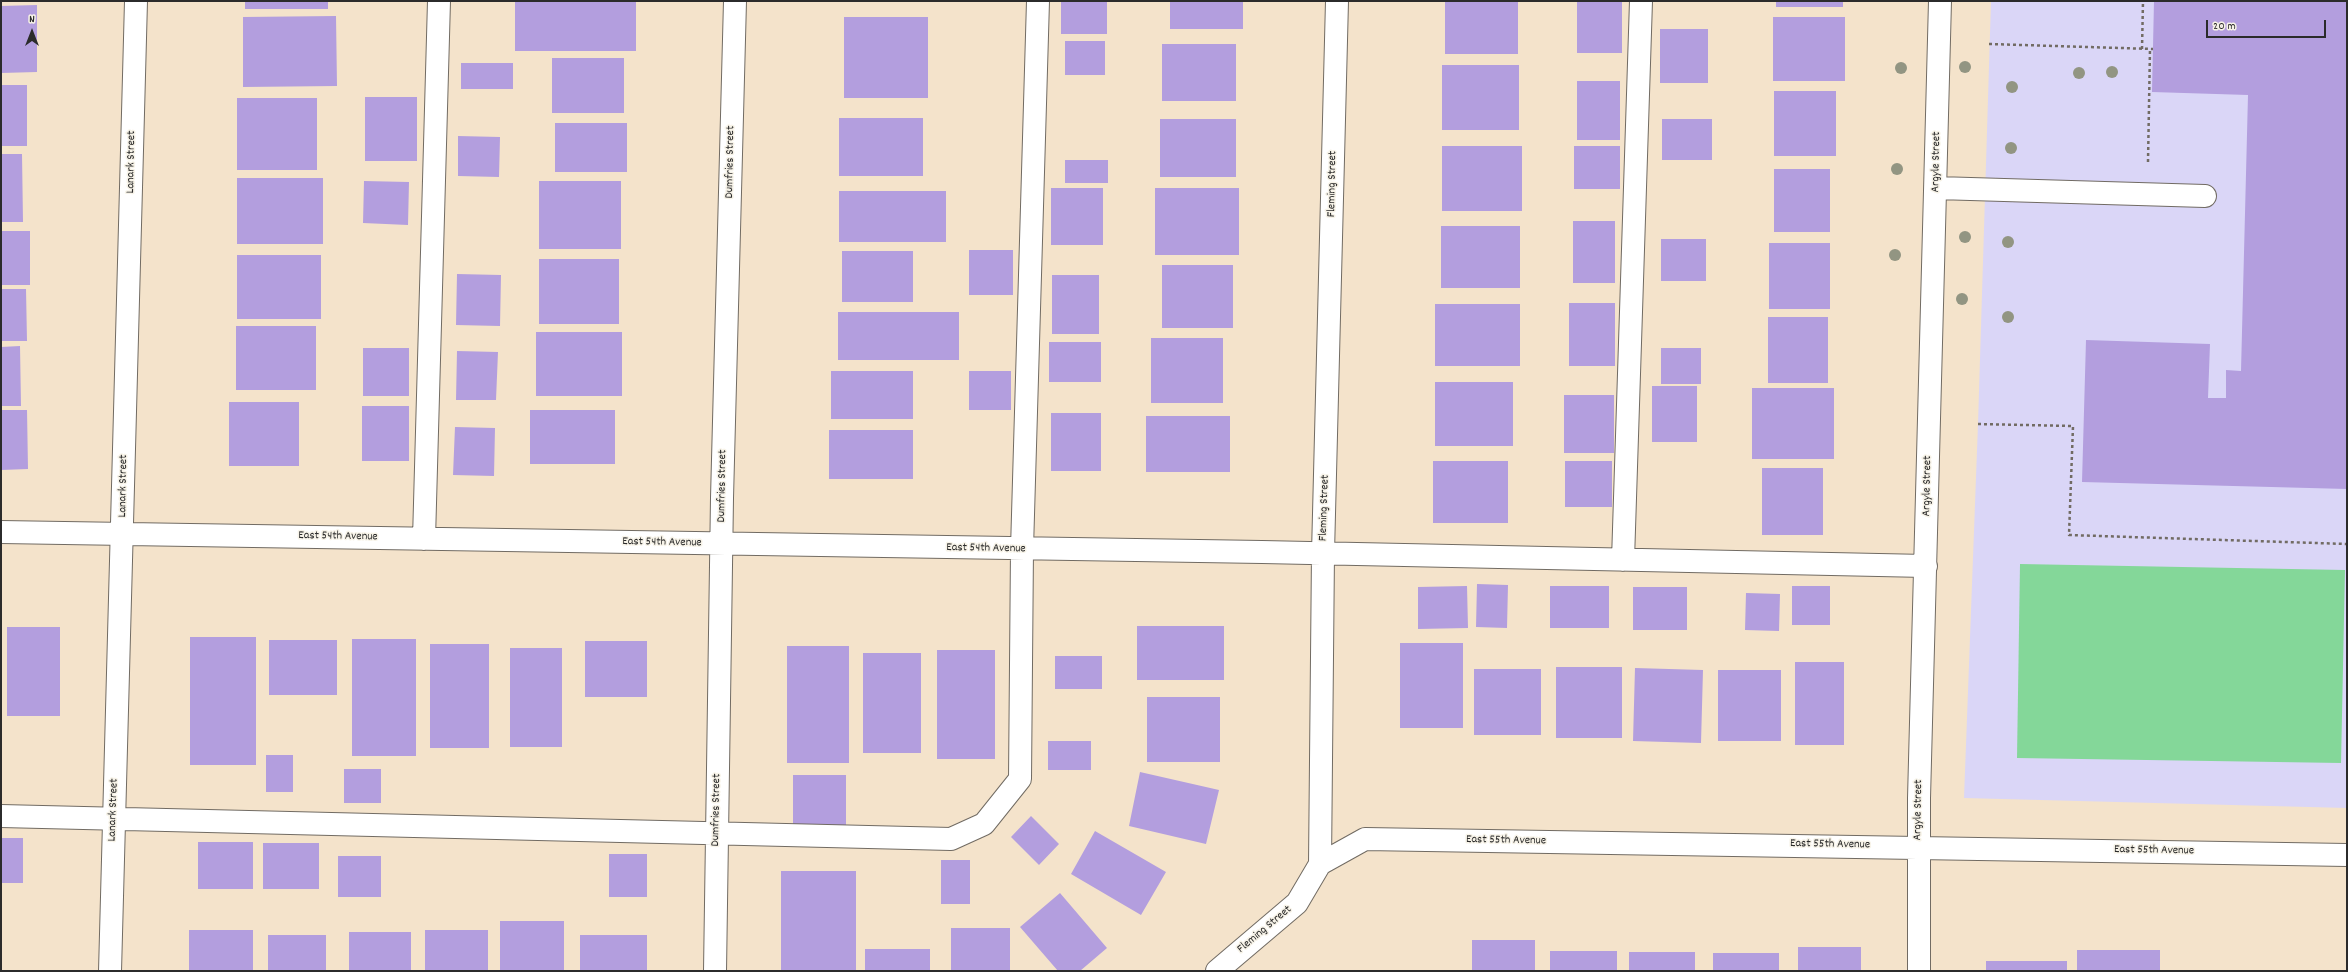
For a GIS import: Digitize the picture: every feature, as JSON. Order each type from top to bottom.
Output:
[{"type":"street","name":"Lanark Street","points":[[110,971],[113,818],[123,533],[136,1]]},
{"type":"street","points":[[424,538],[439,1]]},
{"type":"street","name":"Dumfries Street","points":[[715,971],[721,544],[735,1]]},
{"type":"street","points":[[1,816],[951,839],[984,824],[1020,779],[1022,549],[1038,1]]},
{"type":"street","name":"Fleming Street","points":[[1217,971],[1297,903],[1320,864],[1323,553],[1337,1]]},
{"type":"street","points":[[1623,560],[1641,1]]},
{"type":"street","name":"Argyle Street","points":[[1919,971],[1918,847],[1937,188],[1940,1]]},
{"type":"street","points":[[1937,188],[2205,196]]},
{"type":"street","name":"East 54th Avenue","points":[[1,532],[1323,553],[1926,566]]},
{"type":"street","name":"East 55th Avenue","points":[[1320,864],[1364,839],[2347,855]]},
{"type":"path","points":[[2142,49],[2143,1]]},
{"type":"path","points":[[1989,44],[2152,49],[2147,194]]},
{"type":"path","points":[[1978,424],[2073,426],[2069,535],[2347,544]]},
{"type":"shaded area","points":[[1991,1],[2347,1],[2347,808],[1964,798],[1978,424]]},
{"type":"green space","points":[[2020,564],[2345,570],[2341,763],[2017,758]]},
{"type":"building","points":[[245,1],[328,1],[328,9],[245,9]]},
{"type":"building","points":[[515,1],[636,1],[636,51],[515,51]]},
{"type":"building","points":[[1061,1],[1107,1],[1107,34],[1061,34]]},
{"type":"building","points":[[1170,1],[1243,1],[1243,29],[1170,29]]},
{"type":"building","points":[[1445,1],[1518,1],[1518,54],[1445,54]]},
{"type":"building","points":[[1577,1],[1622,1],[1622,53],[1577,53]]},
{"type":"building","points":[[1776,1],[1843,1],[1843,7],[1776,7]]},
{"type":"building","points":[[2154,1],[2347,1],[2347,489],[2082,482],[2086,340],[2210,344],[2208,398],[2226,398],[2226,370],[2241,371],[2248,95],[2152,92]]},
{"type":"building","points":[[37,5],[37,72],[1,73],[1,6]]},
{"type":"building","points":[[336,16],[337,86],[243,87],[243,17]]},
{"type":"building","points":[[844,17],[928,17],[928,98],[844,98]]},
{"type":"building","points":[[1773,17],[1845,17],[1845,81],[1773,81]]},
{"type":"building","points":[[1660,29],[1708,29],[1708,83],[1660,83]]},
{"type":"building","points":[[1065,41],[1105,41],[1105,75],[1065,75]]},
{"type":"building","points":[[1162,44],[1236,44],[1236,101],[1162,101]]},
{"type":"building","points":[[552,58],[624,58],[624,113],[552,113]]},
{"type":"building","points":[[461,63],[513,63],[513,89],[461,89]]},
{"type":"building","points":[[1442,65],[1519,65],[1519,130],[1442,130]]},
{"type":"building","points":[[1577,81],[1620,81],[1620,140],[1577,140]]},
{"type":"building","points":[[1,85],[27,85],[27,146],[1,146]]},
{"type":"building","points":[[1774,91],[1836,91],[1836,156],[1774,156]]},
{"type":"building","points":[[365,97],[417,97],[417,161],[365,161]]},
{"type":"building","points":[[237,98],[317,98],[317,170],[237,170]]},
{"type":"building","points":[[839,118],[923,118],[923,176],[839,176]]},
{"type":"building","points":[[1160,119],[1236,119],[1236,177],[1160,177]]},
{"type":"building","points":[[1662,119],[1712,119],[1712,160],[1662,160]]},
{"type":"building","points":[[555,123],[627,123],[627,172],[555,172]]},
{"type":"building","points":[[458,136],[500,137],[499,177],[458,176]]},
{"type":"building","points":[[1442,146],[1522,146],[1522,211],[1442,211]]},
{"type":"building","points":[[1574,146],[1620,146],[1620,189],[1574,189]]},
{"type":"building","points":[[1,154],[22,154],[23,222],[1,222]]},
{"type":"building","points":[[1065,160],[1108,160],[1108,183],[1065,183]]},
{"type":"building","points":[[1774,169],[1830,169],[1830,232],[1774,232]]},
{"type":"building","points":[[237,178],[323,178],[323,244],[237,244]]},
{"type":"building","points":[[364,181],[409,182],[408,225],[363,223]]},
{"type":"building","points":[[539,181],[621,181],[621,249],[539,249]]},
{"type":"building","points":[[1051,188],[1103,188],[1103,245],[1051,245]]},
{"type":"building","points":[[1155,188],[1239,188],[1239,255],[1155,255]]},
{"type":"building","points":[[839,191],[946,191],[946,242],[839,242]]},
{"type":"building","points":[[1573,221],[1615,221],[1615,283],[1573,283]]},
{"type":"building","points":[[1441,226],[1520,226],[1520,288],[1441,288]]},
{"type":"building","points":[[1,231],[30,231],[30,285],[1,285]]},
{"type":"building","points":[[1661,239],[1706,239],[1706,281],[1661,281]]},
{"type":"building","points":[[1769,243],[1830,243],[1830,309],[1769,309]]},
{"type":"building","points":[[969,250],[1013,250],[1013,295],[969,295]]},
{"type":"building","points":[[842,251],[913,251],[913,302],[842,302]]},
{"type":"building","points":[[237,255],[321,255],[321,319],[237,319]]},
{"type":"building","points":[[539,259],[619,259],[619,324],[539,324]]},
{"type":"building","points":[[1162,265],[1233,265],[1233,328],[1162,328]]},
{"type":"building","points":[[457,274],[501,275],[500,326],[456,325]]},
{"type":"building","points":[[1052,275],[1099,275],[1099,334],[1052,334]]},
{"type":"building","points":[[1,289],[26,289],[27,341],[1,341]]},
{"type":"building","points":[[1569,303],[1615,303],[1615,366],[1569,366]]},
{"type":"building","points":[[1435,304],[1520,304],[1520,366],[1435,366]]},
{"type":"building","points":[[838,312],[959,312],[959,360],[838,360]]},
{"type":"building","points":[[1768,317],[1828,317],[1828,383],[1768,383]]},
{"type":"building","points":[[236,326],[316,326],[316,390],[236,390]]},
{"type":"building","points":[[536,332],[622,332],[622,396],[536,396]]},
{"type":"building","points":[[1151,338],[1223,338],[1223,403],[1151,403]]},
{"type":"building","points":[[1049,342],[1101,342],[1101,382],[1049,382]]},
{"type":"building","points":[[20,346],[21,406],[1,406],[1,347]]},
{"type":"building","points":[[363,348],[409,348],[409,396],[363,396]]},
{"type":"building","points":[[1661,348],[1701,348],[1701,384],[1661,384]]},
{"type":"building","points":[[457,351],[498,352],[496,400],[456,400]]},
{"type":"building","points":[[831,371],[913,371],[913,419],[831,419]]},
{"type":"building","points":[[969,371],[1011,371],[1011,410],[969,410]]},
{"type":"building","points":[[1435,382],[1513,382],[1513,446],[1435,446]]},
{"type":"building","points":[[1652,386],[1697,386],[1697,442],[1652,442]]},
{"type":"building","points":[[1752,388],[1834,388],[1834,459],[1752,459]]},
{"type":"building","points":[[1564,395],[1614,395],[1614,453],[1564,453]]},
{"type":"building","points":[[229,402],[299,402],[299,466],[229,466]]},
{"type":"building","points":[[362,406],[409,406],[409,461],[362,461]]},
{"type":"building","points":[[1,410],[27,410],[28,469],[1,470]]},
{"type":"building","points":[[530,410],[615,410],[615,464],[530,464]]},
{"type":"building","points":[[1051,413],[1101,413],[1101,471],[1051,471]]},
{"type":"building","points":[[1146,416],[1230,416],[1230,472],[1146,472]]},
{"type":"building","points":[[455,427],[495,428],[494,476],[453,475]]},
{"type":"building","points":[[829,430],[913,430],[913,479],[829,479]]},
{"type":"building","points":[[1433,461],[1508,461],[1508,523],[1433,523]]},
{"type":"building","points":[[1565,461],[1612,461],[1612,507],[1565,507]]},
{"type":"building","points":[[1762,468],[1823,468],[1823,535],[1762,535]]},
{"type":"building","points":[[1477,584],[1508,585],[1507,628],[1476,627]]},
{"type":"building","points":[[1467,586],[1468,628],[1418,629],[1418,587]]},
{"type":"building","points":[[1550,586],[1609,586],[1609,628],[1550,628]]},
{"type":"building","points":[[1792,586],[1830,586],[1830,625],[1792,625]]},
{"type":"building","points":[[1633,587],[1687,587],[1687,630],[1633,630]]},
{"type":"building","points":[[1746,593],[1780,594],[1779,631],[1745,630]]},
{"type":"building","points":[[1137,626],[1224,626],[1224,680],[1137,680]]},
{"type":"building","points":[[7,627],[60,627],[60,716],[7,716]]},
{"type":"building","points":[[190,637],[256,637],[256,765],[190,765]]},
{"type":"building","points":[[352,639],[416,639],[416,756],[352,756]]},
{"type":"building","points":[[269,640],[337,640],[337,695],[269,695]]},
{"type":"building","points":[[585,641],[647,641],[647,697],[585,697]]},
{"type":"building","points":[[1400,643],[1463,643],[1463,728],[1400,728]]},
{"type":"building","points":[[430,644],[489,644],[489,748],[430,748]]},
{"type":"building","points":[[787,646],[849,646],[849,763],[787,763]]},
{"type":"building","points":[[510,648],[562,648],[562,747],[510,747]]},
{"type":"building","points":[[937,650],[995,650],[995,759],[937,759]]},
{"type":"building","points":[[863,653],[921,653],[921,753],[863,753]]},
{"type":"building","points":[[1055,656],[1102,656],[1102,689],[1055,689]]},
{"type":"building","points":[[1795,662],[1844,662],[1844,745],[1795,745]]},
{"type":"building","points":[[1556,667],[1622,667],[1622,738],[1556,738]]},
{"type":"building","points":[[1635,668],[1703,670],[1701,743],[1633,741]]},
{"type":"building","points":[[1474,669],[1541,669],[1541,735],[1474,735]]},
{"type":"building","points":[[1718,670],[1781,670],[1781,741],[1718,741]]},
{"type":"building","points":[[1147,697],[1220,697],[1220,762],[1147,762]]},
{"type":"building","points":[[1048,741],[1091,741],[1091,770],[1048,770]]},
{"type":"building","points":[[266,755],[293,755],[293,792],[266,792]]},
{"type":"building","points":[[344,769],[381,769],[381,803],[344,803]]},
{"type":"building","points":[[1140,772],[1219,790],[1206,844],[1129,826]]},
{"type":"building","points":[[793,775],[846,775],[846,825],[793,825]]},
{"type":"building","points":[[1031,816],[1059,844],[1039,865],[1011,837]]},
{"type":"building","points":[[1095,831],[1166,872],[1141,915],[1071,874]]},
{"type":"building","points":[[1,838],[23,838],[23,883],[1,883]]},
{"type":"building","points":[[198,842],[253,842],[253,889],[198,889]]},
{"type":"building","points":[[263,843],[319,843],[319,889],[263,889]]},
{"type":"building","points":[[609,854],[647,854],[647,897],[609,897]]},
{"type":"building","points":[[338,856],[381,856],[381,897],[338,897]]},
{"type":"building","points":[[941,860],[970,860],[970,904],[941,904]]},
{"type":"building","points":[[781,871],[856,871],[856,971],[781,971]]},
{"type":"building","points":[[1060,893],[1107,948],[1080,971],[1058,971],[1020,927]]},
{"type":"building","points":[[500,921],[564,921],[564,971],[500,971]]},
{"type":"building","points":[[951,928],[1010,928],[1010,971],[951,971]]},
{"type":"building","points":[[189,930],[253,930],[253,971],[189,971]]},
{"type":"building","points":[[425,930],[488,930],[488,971],[425,971]]},
{"type":"building","points":[[349,932],[411,932],[411,971],[349,971]]},
{"type":"building","points":[[268,935],[326,935],[326,971],[268,971]]},
{"type":"building","points":[[580,935],[647,935],[647,971],[580,971]]},
{"type":"building","points":[[1472,940],[1535,940],[1535,971],[1472,971]]},
{"type":"building","points":[[1798,947],[1861,947],[1861,971],[1798,971]]},
{"type":"building","points":[[865,949],[930,949],[930,971],[865,971]]},
{"type":"building","points":[[2077,950],[2160,950],[2160,971],[2077,971]]},
{"type":"building","points":[[1550,951],[1617,951],[1617,971],[1550,971]]},
{"type":"building","points":[[1629,952],[1695,952],[1695,971],[1629,971]]},
{"type":"building","points":[[1713,953],[1779,953],[1779,971],[1713,971]]},
{"type":"building","points":[[1986,961],[2067,961],[2067,971],[1986,971]]}]
